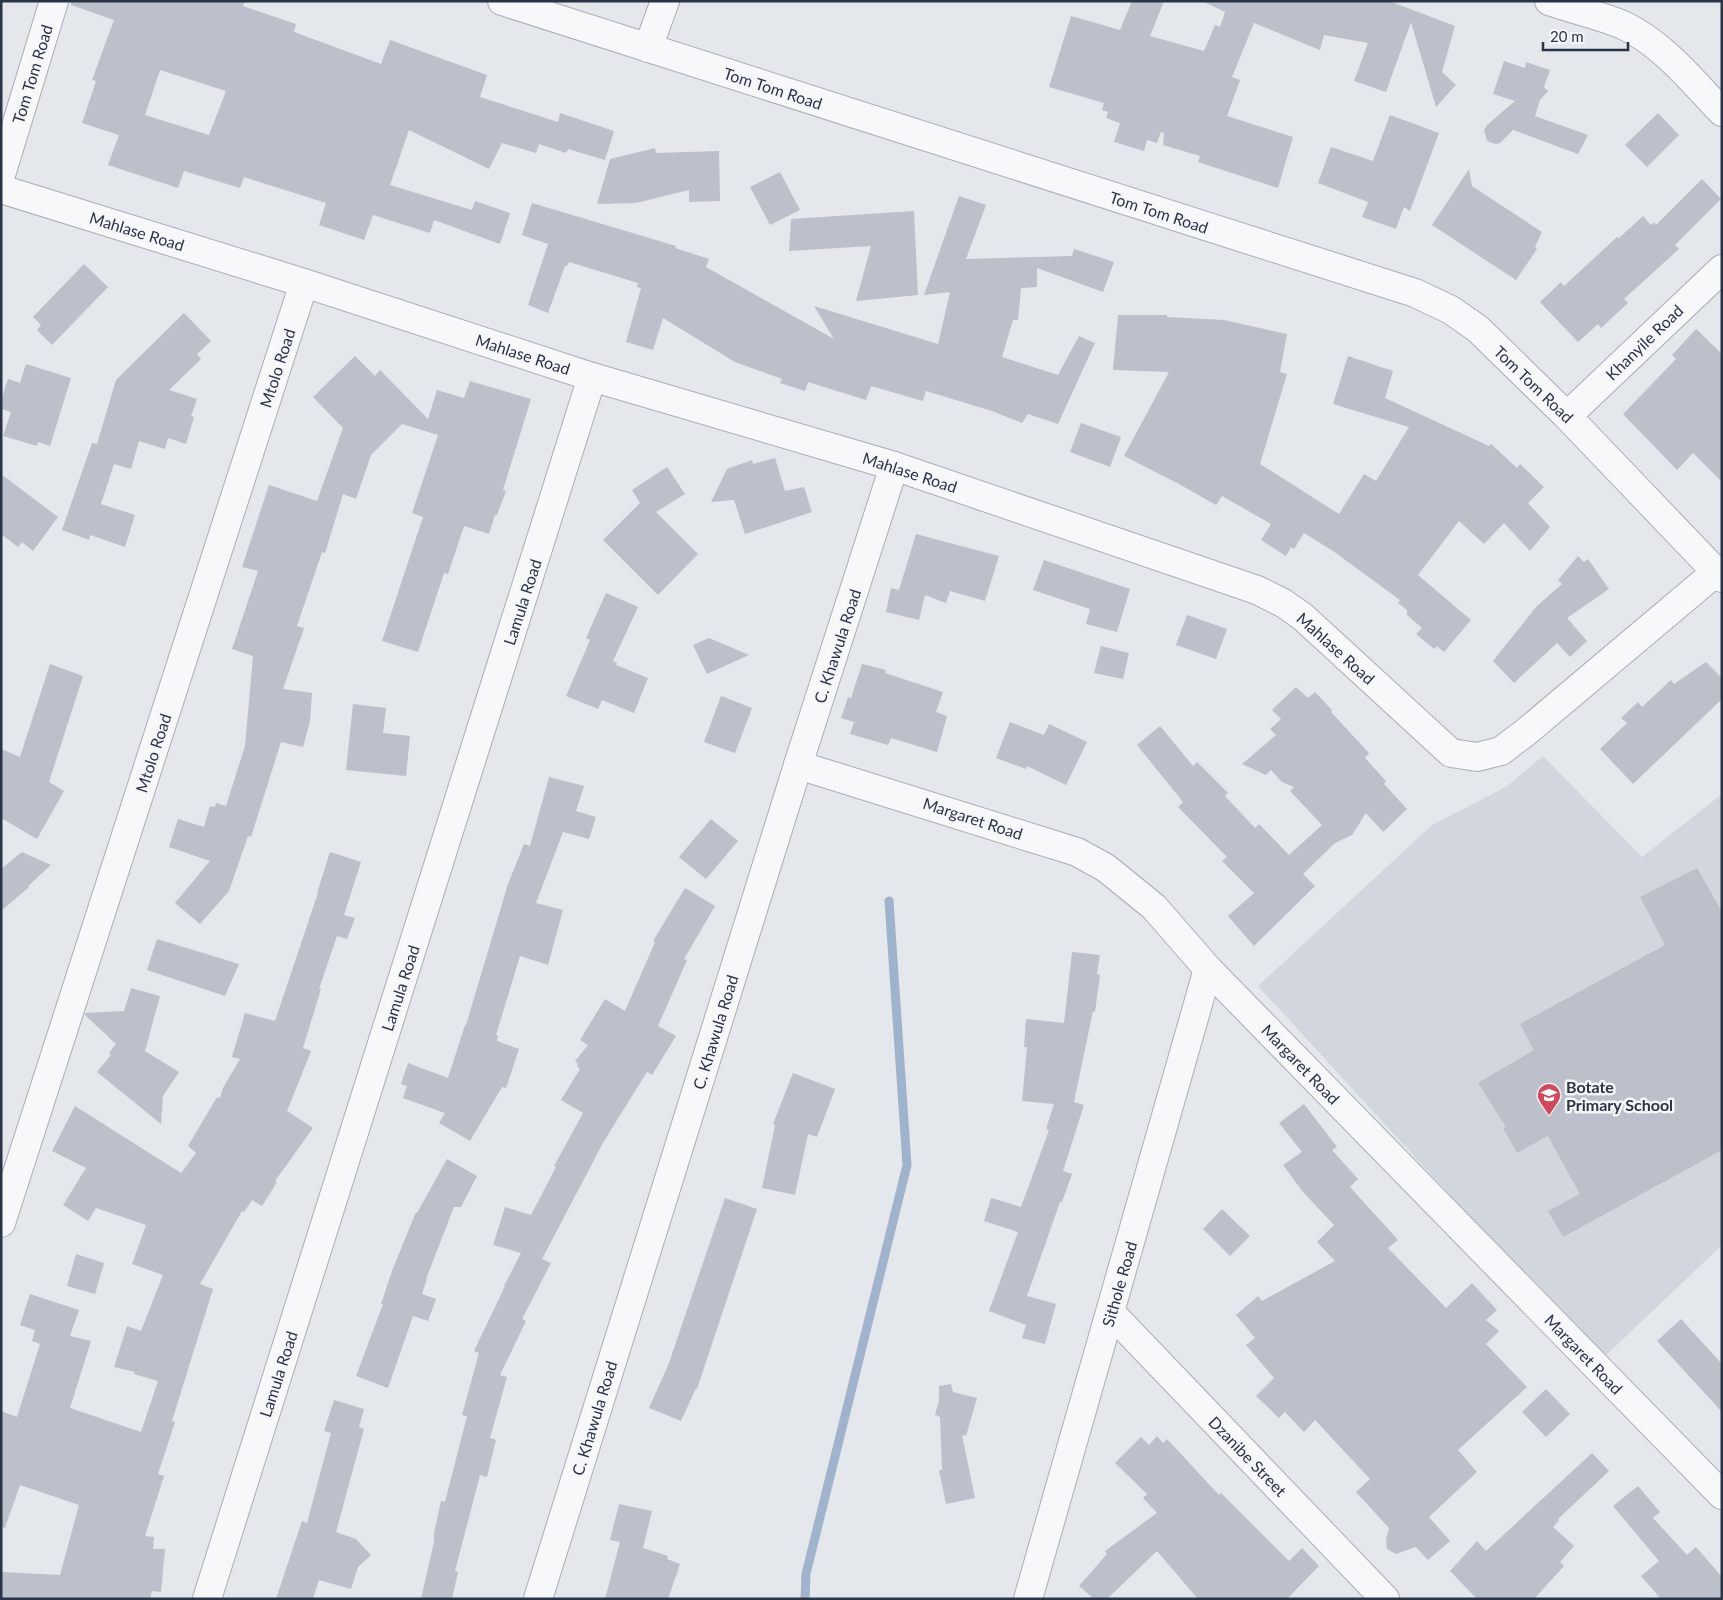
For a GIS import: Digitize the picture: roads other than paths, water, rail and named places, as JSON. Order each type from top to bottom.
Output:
[{"type":"street","name":"Tom Tom Road","points":[[1,175],[54,1]]},
{"type":"street","name":"Tom Tom Road","points":[[502,1],[1415,293],[1451,310],[1478,330],[1567,416],[1719,575]]},
{"type":"street","points":[[648,48],[665,1]]},
{"type":"street","points":[[1549,1],[1622,25],[1644,38],[1664,52],[1722,112]]},
{"type":"street","name":"Mahlase Road","points":[[1,188],[304,283],[592,377],[894,466],[1257,590],[1283,603],[1303,617],[1451,753],[1477,757],[1501,751],[1719,575]]},
{"type":"street","name":"Khanyile Road","points":[[1567,416],[1722,269]]},
{"type":"street","name":"Mtolo Road","points":[[1,1223],[304,283]]},
{"type":"street","name":"Lamula Road","points":[[207,1599],[592,377]]},
{"type":"street","name":"C. Khawula Road","points":[[538,1599],[798,764],[894,466]]},
{"type":"street","name":"Margaret Road","points":[[798,764],[1077,852],[1106,868],[1154,906],[1208,969],[1722,1495]]},
{"type":"street","name":"Sithole Road","points":[[1028,1599],[1208,969]]},
{"type":"street","name":"Dzanibe Street","points":[[1111,1313],[1385,1599]]},
{"type":"waterway","points":[[805,1599],[806,1574],[907,1165],[889,901]]},
{"type":"place","name":"Botate Primary School","points":[[1549,1116]]}]
